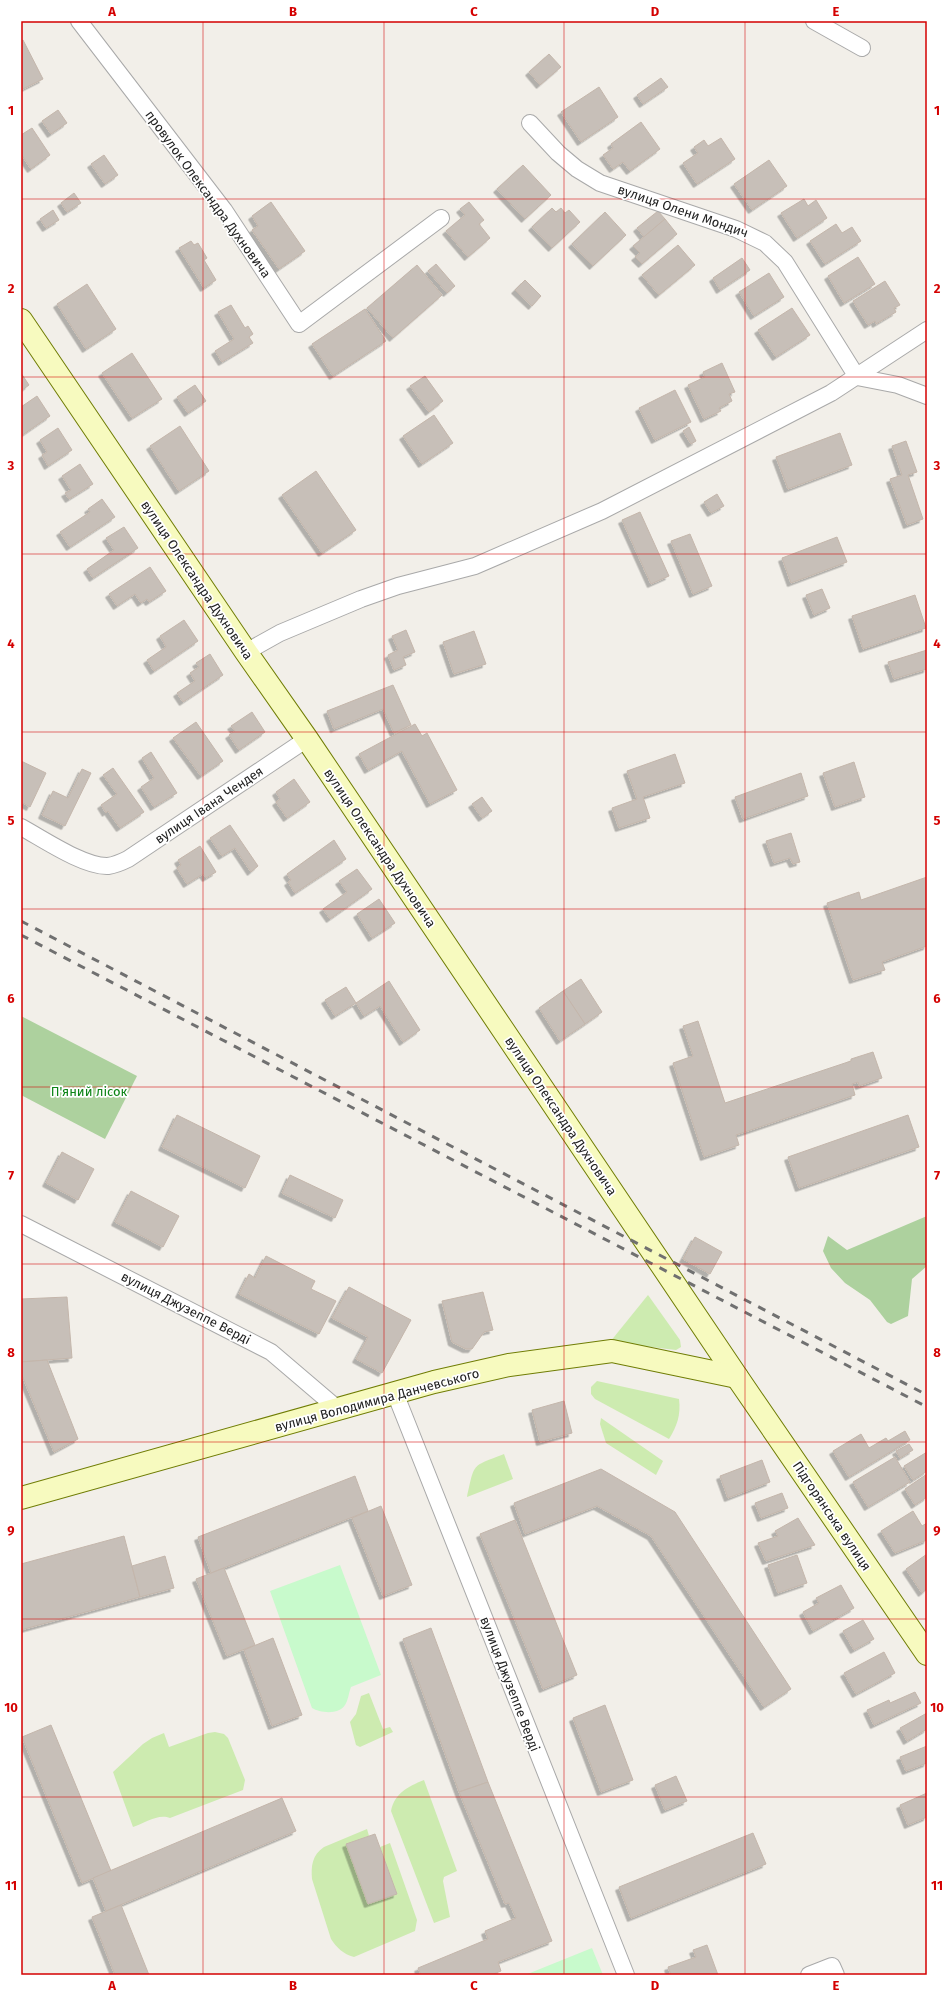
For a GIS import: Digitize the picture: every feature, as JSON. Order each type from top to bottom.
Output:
[{"type":"main road","name":"вулиця Олександра Духновича","points":[[21,320],[246,652],[307,739],[737,1377]]},
{"type":"main road","name":"вулиця Володимира Данчевського","points":[[21,1498],[438,1381],[509,1365],[612,1351],[737,1377]]},
{"type":"main road","name":"Підгорянська вулиця","points":[[737,1377],[927,1654]]},
{"type":"street","name":"провулок Олександра Духновича","points":[[79,21],[224,210],[299,324],[441,218]]},
{"type":"street","points":[[814,21],[862,48]]},
{"type":"street","name":"вулиця Олени Мондич","points":[[530,123],[558,153],[578,169],[600,182],[736,229],[752,235],[765,243],[785,262],[857,377]]},
{"type":"street","points":[[246,652],[280,633],[361,599],[398,586],[475,566],[602,511],[831,393],[927,330]]},
{"type":"street","points":[[857,377],[898,385],[927,396]]},
{"type":"street","name":"вулиця Івана Чендея","points":[[21,827],[84,861],[108,866],[128,859],[307,739]]},
{"type":"street","name":"вулиця Джузеппе Верді","points":[[21,1224],[271,1352],[339,1410]]},
{"type":"street","name":"вулиця Джузеппе Верді","points":[[395,1393],[626,1975]]},
{"type":"street","points":[[809,1975],[834,1970]]},
{"type":"green space","name":"П'яний лісок","points":[[21,1016],[137,1076],[105,1139],[21,1095]]},
{"type":"green space","points":[[927,1216],[927,1266],[912,1279],[908,1316],[891,1324],[887,1322],[870,1300],[845,1283],[831,1268],[823,1251],[828,1236],[847,1250]]},
{"type":"green space","points":[[648,1295],[680,1340],[681,1347],[676,1350],[610,1342]]},
{"type":"green space","points":[[597,1381],[679,1399],[678,1420],[669,1439],[595,1399],[591,1394],[591,1387]]},
{"type":"green space","points":[[601,1418],[663,1461],[656,1475],[606,1443],[600,1424]]},
{"type":"green space","points":[[504,1454],[513,1479],[467,1497],[476,1467],[485,1461]]},
{"type":"green space","points":[[340,1565],[381,1675],[351,1687],[347,1701],[342,1708],[334,1712],[324,1712],[312,1708],[270,1591]]},
{"type":"green space","points":[[369,1693],[383,1729],[390,1727],[393,1732],[360,1747],[356,1745],[350,1722],[356,1714],[361,1696]]},
{"type":"green space","points":[[215,1732],[224,1734],[228,1738],[245,1780],[243,1790],[170,1818],[156,1818],[133,1827],[113,1772],[143,1744],[164,1733],[169,1747],[208,1733]]},
{"type":"green space","points":[[424,1780],[457,1871],[444,1877],[443,1881],[450,1917],[434,1923],[391,1811],[395,1800],[403,1791]]},
{"type":"green space","points":[[367,1829],[369,1836],[347,1844],[368,1904],[396,1894],[380,1847],[390,1843],[417,1920],[415,1931],[354,1957],[341,1950],[331,1939],[312,1879],[312,1865],[317,1854],[324,1847]]},
{"type":"green space","points":[[592,1948],[603,1975],[525,1975]]},
{"type":"building","points":[[23,40],[43,79],[21,90],[21,41]]},
{"type":"building","points":[[549,54],[561,67],[540,85],[529,72]]},
{"type":"building","points":[[661,78],[668,87],[643,104],[637,95]]},
{"type":"building","points":[[599,87],[618,117],[581,142],[561,112]]},
{"type":"building","points":[[58,110],[67,123],[51,134],[42,121]]},
{"type":"building","points":[[641,122],[660,149],[630,171],[623,162],[613,169],[603,155],[613,148],[611,144]]},
{"type":"building","points":[[32,128],[50,155],[31,169],[21,154],[21,135]]},
{"type":"building","points":[[721,138],[735,159],[697,184],[683,163],[698,153],[694,147],[704,140],[708,146]]},
{"type":"building","points":[[104,155],[118,175],[105,184],[91,164]]},
{"type":"building","points":[[769,160],[787,186],[752,210],[734,184]]},
{"type":"building","points":[[523,165],[551,195],[525,219],[497,189]]},
{"type":"building","points":[[74,193],[81,203],[67,212],[61,203]]},
{"type":"building","points":[[804,199],[808,206],[816,200],[827,218],[797,238],[781,213]]},
{"type":"building","points":[[271,202],[305,251],[279,269],[252,230],[258,226],[252,216]]},
{"type":"building","points":[[469,202],[484,220],[479,224],[490,238],[468,257],[446,231],[465,215],[460,209]]},
{"type":"building","points":[[552,208],[556,212],[561,208],[565,213],[569,210],[580,222],[552,248],[532,227]]},
{"type":"building","points":[[53,210],[59,220],[46,228],[40,219]]},
{"type":"building","points":[[658,211],[665,219],[644,237],[637,228]]},
{"type":"building","points":[[605,212],[626,235],[593,266],[572,244]]},
{"type":"building","points":[[665,219],[677,234],[642,264],[635,257],[640,253],[633,246]]},
{"type":"building","points":[[836,224],[842,233],[852,227],[861,241],[825,264],[810,241]]},
{"type":"building","points":[[191,241],[194,245],[198,243],[207,258],[204,260],[216,280],[204,288],[179,248]]},
{"type":"building","points":[[678,245],[695,265],[659,295],[642,275]]},
{"type":"building","points":[[858,257],[875,284],[844,303],[828,276]]},
{"type":"building","points":[[742,258],[750,270],[720,290],[713,278]]},
{"type":"building","points":[[436,264],[455,286],[447,293],[428,271]]},
{"type":"building","points":[[417,265],[442,295],[393,338],[367,308]]},
{"type":"building","points":[[769,273],[784,297],[754,316],[739,292]]},
{"type":"building","points":[[525,280],[541,296],[532,306],[515,290]]},
{"type":"building","points":[[885,281],[900,305],[894,308],[896,312],[876,324],[875,321],[868,325],[853,301]]},
{"type":"building","points":[[87,284],[116,329],[86,349],[57,304]]},
{"type":"building","points":[[231,305],[245,328],[248,326],[253,334],[249,337],[253,343],[222,362],[215,351],[234,339],[218,312]]},
{"type":"building","points":[[792,308],[810,335],[776,357],[758,330]]},
{"type":"building","points":[[365,309],[386,341],[333,376],[312,344]]},
{"type":"building","points":[[132,353],[162,399],[132,418],[102,373]]},
{"type":"building","points":[[722,363],[735,392],[729,394],[732,401],[719,408],[721,411],[704,419],[688,385],[705,377],[703,372]]},
{"type":"building","points":[[21,373],[29,385],[21,391]]},
{"type":"building","points":[[425,376],[443,401],[429,412],[410,386]]},
{"type":"building","points":[[195,385],[206,401],[188,413],[177,397]]},
{"type":"building","points":[[675,390],[691,422],[655,440],[639,408]]},
{"type":"building","points":[[37,396],[50,416],[21,436],[21,407]]},
{"type":"building","points":[[434,415],[453,443],[422,464],[403,436]]},
{"type":"building","points":[[180,426],[209,471],[179,491],[150,446]]},
{"type":"building","points":[[689,427],[696,441],[691,444],[683,431]]},
{"type":"building","points":[[58,428],[72,450],[48,466],[42,455],[47,452],[40,440]]},
{"type":"building","points":[[840,433],[852,465],[788,489],[776,457]]},
{"type":"building","points":[[906,441],[917,472],[908,475],[923,519],[907,525],[890,479],[902,475],[892,446]]},
{"type":"building","points":[[80,464],[93,484],[69,499],[65,493],[71,490],[62,476]]},
{"type":"building","points":[[316,471],[356,530],[322,553],[282,495]]},
{"type":"building","points":[[717,494],[724,506],[711,513],[704,502]]},
{"type":"building","points":[[102,499],[115,517],[70,547],[60,532],[90,512],[88,509]]},
{"type":"building","points":[[640,512],[669,576],[651,584],[622,520]]},
{"type":"building","points":[[124,527],[138,548],[93,578],[87,569],[114,550],[106,538]]},
{"type":"building","points":[[690,534],[712,586],[693,594],[671,541]]},
{"type":"building","points":[[837,537],[847,562],[791,583],[782,558]]},
{"type":"building","points":[[150,567],[166,591],[149,602],[147,599],[141,603],[135,594],[117,606],[109,594]]},
{"type":"building","points":[[822,589],[830,608],[814,615],[806,595]]},
{"type":"building","points":[[915,595],[926,628],[863,649],[852,616]]},
{"type":"building","points":[[184,620],[198,641],[154,671],[147,660],[166,647],[160,636]]},
{"type":"building","points":[[406,630],[415,652],[403,657],[406,665],[394,670],[388,655],[398,650],[392,636]]},
{"type":"building","points":[[474,631],[486,664],[454,674],[443,642]]},
{"type":"building","points":[[927,650],[927,669],[894,679],[888,662]]},
{"type":"building","points":[[210,654],[223,675],[183,702],[177,693],[195,681],[190,673],[199,667],[196,663]]},
{"type":"building","points":[[393,685],[411,725],[394,733],[383,709],[334,729],[327,711]]},
{"type":"building","points":[[252,712],[265,732],[239,750],[229,735],[235,731],[231,726]]},
{"type":"building","points":[[196,722],[223,761],[201,776],[173,738]]},
{"type":"building","points":[[415,724],[422,736],[427,733],[457,790],[430,804],[402,751],[368,770],[359,754]]},
{"type":"building","points":[[151,752],[177,793],[154,807],[141,787],[154,778],[142,758]]},
{"type":"building","points":[[675,754],[685,783],[643,797],[650,818],[619,828],[612,808],[637,799],[627,771]]},
{"type":"building","points":[[21,761],[46,773],[30,807],[21,802]]},
{"type":"building","points":[[854,762],[865,797],[835,807],[823,773]]},
{"type":"building","points":[[113,768],[144,812],[120,828],[108,811],[106,813],[101,805],[117,794],[103,775]]},
{"type":"building","points":[[82,769],[91,773],[65,826],[42,815],[53,791],[68,798]]},
{"type":"building","points":[[801,773],[808,796],[743,819],[735,797]]},
{"type":"building","points":[[294,779],[310,802],[287,818],[276,802],[280,799],[276,792]]},
{"type":"building","points":[[482,797],[492,811],[482,818],[472,804]]},
{"type":"building","points":[[230,825],[258,866],[251,872],[235,848],[222,856],[210,838]]},
{"type":"building","points":[[791,833],[800,862],[793,864],[790,858],[774,863],[766,841]]},
{"type":"building","points":[[334,840],[346,859],[295,893],[288,882],[291,880],[287,874]]},
{"type":"building","points":[[200,846],[216,872],[206,878],[203,874],[187,884],[177,868],[181,865],[178,860]]},
{"type":"building","points":[[357,869],[372,889],[330,919],[323,909],[347,892],[339,881]]},
{"type":"building","points":[[927,877],[927,946],[882,962],[885,970],[853,980],[827,903],[859,892],[861,900]]},
{"type":"building","points":[[379,899],[395,923],[372,938],[357,914]]},
{"type":"building","points":[[581,979],[602,1012],[585,1024],[563,991]]},
{"type":"building","points":[[389,981],[420,1030],[403,1042],[380,1006],[364,1016],[356,1003]]},
{"type":"building","points":[[346,987],[356,1003],[335,1016],[325,1000]]},
{"type":"building","points":[[563,991],[585,1024],[560,1041],[539,1008]]},
{"type":"building","points":[[698,1021],[725,1103],[851,1061],[851,1059],[873,1052],[882,1078],[859,1086],[858,1082],[852,1084],[855,1095],[736,1135],[739,1145],[704,1157],[673,1063],[693,1056],[683,1026]]},
{"type":"building","points":[[177,1115],[260,1156],[245,1188],[162,1147]]},
{"type":"building","points":[[908,1115],[919,1147],[799,1188],[788,1157]]},
{"type":"building","points":[[62,1152],[94,1169],[78,1200],[46,1183]]},
{"type":"building","points":[[290,1175],[343,1200],[335,1218],[282,1193]]},
{"type":"building","points":[[131,1191],[179,1216],[163,1247],[115,1222]]},
{"type":"building","points":[[695,1237],[722,1252],[710,1274],[683,1259]]},
{"type":"building","points":[[266,1256],[315,1281],[311,1289],[336,1301],[319,1334],[239,1294],[249,1274],[255,1278]]},
{"type":"building","points":[[349,1287],[411,1320],[382,1373],[356,1359],[368,1337],[332,1318]]},
{"type":"building","points":[[483,1292],[493,1330],[484,1332],[472,1349],[466,1349],[452,1342],[442,1301]]},
{"type":"building","points":[[67,1297],[72,1358],[21,1362],[21,1299]]},
{"type":"building","points":[[47,1360],[78,1439],[54,1452],[21,1373],[21,1362]]},
{"type":"building","points":[[564,1401],[572,1433],[540,1442],[532,1410]]},
{"type":"building","points":[[905,1431],[910,1440],[849,1477],[833,1451],[861,1434],[869,1448],[886,1438],[888,1441]]},
{"type":"building","points":[[909,1444],[913,1450],[900,1458],[896,1451]]},
{"type":"building","points":[[927,1452],[927,1471],[913,1480],[904,1466]]},
{"type":"building","points":[[895,1457],[910,1482],[868,1507],[853,1482]]},
{"type":"building","points":[[762,1460],[770,1482],[728,1498],[720,1476]]},
{"type":"building","points":[[601,1469],[675,1512],[791,1689],[764,1707],[651,1536],[597,1506],[525,1534],[514,1503]]},
{"type":"building","points":[[927,1474],[927,1497],[915,1505],[905,1489]]},
{"type":"building","points":[[355,1476],[368,1511],[211,1573],[198,1537]]},
{"type":"building","points":[[782,1493],[788,1508],[761,1518],[755,1503]]},
{"type":"building","points":[[381,1506],[412,1585],[383,1596],[352,1518]]},
{"type":"building","points":[[913,1511],[922,1526],[927,1523],[927,1540],[895,1553],[881,1531]]},
{"type":"building","points":[[798,1518],[815,1545],[766,1561],[758,1543],[778,1536],[775,1531]]},
{"type":"building","points":[[515,1520],[577,1675],[543,1689],[480,1534]]},
{"type":"building","points":[[124,1536],[140,1597],[21,1630],[21,1564]]},
{"type":"building","points":[[927,1554],[927,1589],[922,1593],[906,1569]]},
{"type":"building","points":[[797,1555],[807,1583],[778,1593],[768,1565]]},
{"type":"building","points":[[165,1556],[174,1588],[140,1597],[132,1566]]},
{"type":"building","points":[[224,1568],[255,1645],[227,1656],[196,1579]]},
{"type":"building","points":[[841,1585],[854,1608],[813,1631],[803,1612],[819,1603],[816,1598]]},
{"type":"building","points":[[863,1620],[874,1639],[854,1650],[843,1631]]},
{"type":"building","points":[[431,1628],[488,1782],[459,1792],[403,1639]]},
{"type":"building","points":[[273,1638],[302,1715],[272,1726],[244,1650]]},
{"type":"building","points":[[884,1652],[895,1673],[856,1694],[844,1673]]},
{"type":"building","points":[[915,1692],[921,1703],[874,1725],[867,1710],[889,1700],[890,1703]]},
{"type":"building","points":[[605,1705],[633,1780],[601,1792],[573,1718]]},
{"type":"building","points":[[927,1713],[927,1729],[907,1741],[900,1728]]},
{"type":"building","points":[[51,1725],[111,1871],[82,1883],[22,1737]]},
{"type":"building","points":[[927,1746],[927,1763],[906,1771],[900,1757]]},
{"type":"building","points":[[676,1776],[687,1801],[665,1810],[655,1785]]},
{"type":"building","points":[[488,1782],[552,1941],[498,1962],[501,1971],[491,1975],[421,1975],[418,1968],[488,1939],[485,1931],[516,1918],[509,1903],[505,1904],[459,1792]]},
{"type":"building","points":[[927,1793],[927,1817],[908,1825],[900,1805]]},
{"type":"building","points":[[282,1798],[296,1831],[106,1911],[93,1878]]},
{"type":"building","points":[[753,1833],[766,1864],[631,1918],[619,1887]]},
{"type":"building","points":[[375,1834],[397,1894],[368,1904],[346,1844]]},
{"type":"building","points":[[121,1905],[149,1975],[115,1975],[92,1917]]},
{"type":"building","points":[[707,1945],[718,1975],[671,1975],[668,1967],[696,1957],[693,1950]]},
{"type":"railway","points":[[21,921],[927,1395]]},
{"type":"railway","points":[[21,935],[927,1407]]}]
